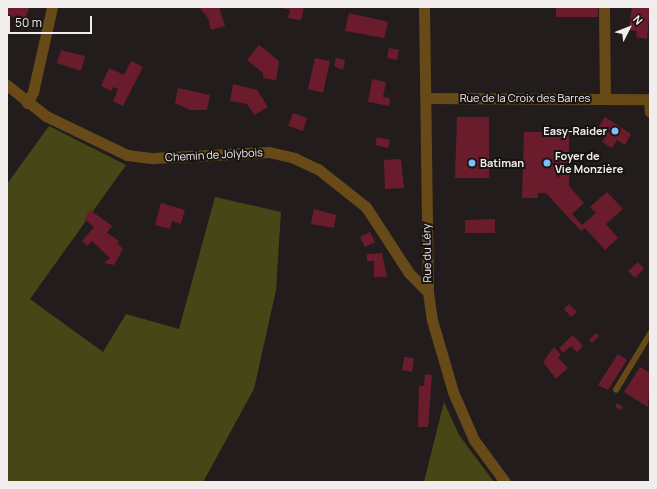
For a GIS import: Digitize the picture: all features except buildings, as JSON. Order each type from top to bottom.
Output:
[{"type":"street","points":[[27,103],[33,92],[52,7]]},
{"type":"street","name":"Rue du Léry","points":[[424,7],[428,292],[453,392],[474,440],[505,482]]},
{"type":"street","name":"Rue de la Croix des Barres","points":[[426,98],[605,98],[604,7]]},
{"type":"street","name":"Chemin de Jolybois","points":[[7,85],[27,103],[127,155],[153,158],[269,152],[294,158],[318,169],[366,207],[409,274],[428,292]]},
{"type":"street","points":[[605,98],[650,99],[650,112]]},
{"type":"lane","points":[[616,390],[650,334]]},
{"type":"shaded area","points":[[49,126],[126,165],[30,299],[103,352],[126,314],[179,329],[215,197],[281,212],[276,290],[254,389],[203,482],[7,482],[7,184]]},
{"type":"shaded area","points":[[444,402],[459,435],[494,482],[424,482]]},
{"type":"place","name":"Easy-Raider","points":[[615,131]]},
{"type":"place","name":"Batiman","points":[[472,163]]},
{"type":"place","name":"Foyer de Vie Monzière","points":[[547,163]]}]
